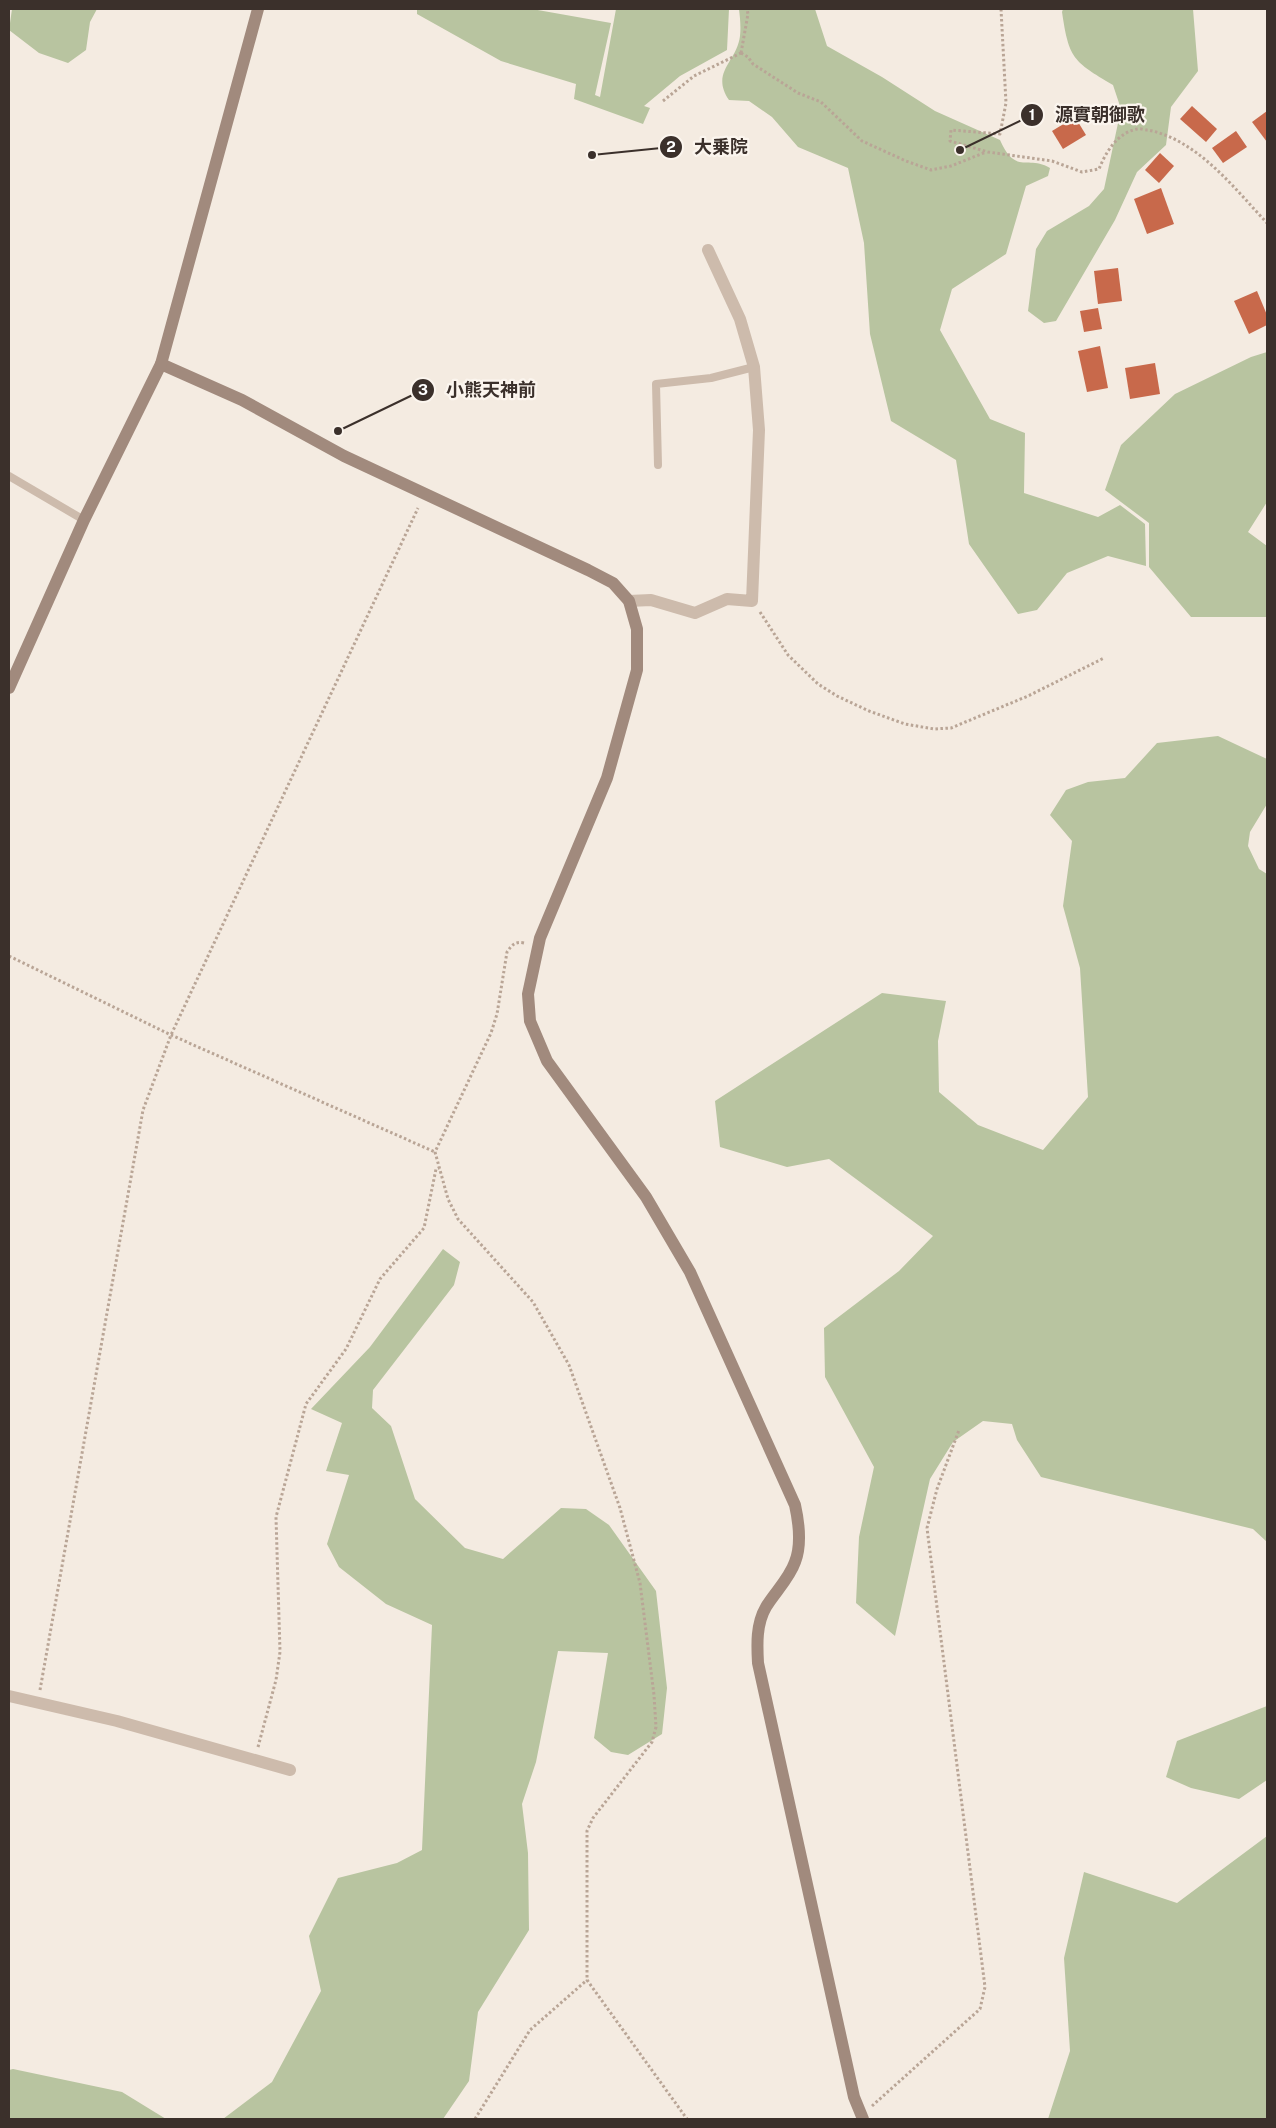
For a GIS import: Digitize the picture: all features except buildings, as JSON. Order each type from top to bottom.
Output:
[{"type":"street","points":[[9,688],[84,520],[161,364],[258,9]]},
{"type":"street","points":[[629,601],[651,600],[695,613],[727,600],[752,602],[759,430],[754,367],[740,319],[708,250]]},
{"type":"street","points":[[161,364],[242,400],[344,456],[588,570],[613,583],[629,601],[637,629],[637,670],[621,735],[607,778],[538,945],[528,994],[530,1021],[547,1060],[646,1197],[690,1272],[796,1505],[800,1528],[796,1561],[783,1584],[765,1608],[756,1642],[758,1663],[854,2098],[862,2118]]},
{"type":"street","points":[[9,1696],[117,1721],[290,1770]]},
{"type":"lane","points":[[658,465],[656,384],[712,378],[754,367]]},
{"type":"lane","points":[[9,476],[84,520]]},
{"type":"path","points":[[741,53],[747,9]]},
{"type":"path","points":[[1000,9],[1006,103],[1000,134],[951,130],[950,141],[988,152],[1052,161],[1082,172],[1098,169],[1118,138],[1138,128],[1164,134],[1199,155],[1267,223]]},
{"type":"path","points":[[663,101],[694,76],[741,53],[748,56],[753,64],[798,93],[821,102],[862,141],[906,161],[931,170],[951,166],[988,152]]},
{"type":"path","points":[[37,1702],[143,1110],[171,1035],[425,493]]},
{"type":"path","points":[[752,602],[788,655],[818,684],[837,696],[869,711],[915,726],[934,729],[951,728],[1028,696],[1104,658]]},
{"type":"path","points":[[538,945],[518,942],[512,945],[507,952],[497,1014],[491,1033],[435,1152],[448,1199],[458,1218],[533,1302],[569,1365],[620,1508],[640,1583],[656,1727],[652,1742],[593,1818],[586,1831],[587,1980],[687,2119]]},
{"type":"path","points":[[9,956],[171,1035],[435,1152]]},
{"type":"path","points":[[254,1759],[276,1680],[280,1652],[276,1517],[306,1404],[346,1348],[380,1279],[424,1228],[436,1169],[440,1168]]},
{"type":"path","points":[[862,2118],[980,2009],[986,1987],[927,1528],[937,1489],[959,1430]]},
{"type":"path","points":[[475,2119],[530,2030],[587,1980]]},
{"type":"green space","points":[[12,9],[97,9],[90,22],[86,50],[68,63],[39,53],[9,30]]},
{"type":"green space","points":[[417,9],[532,9],[611,23],[595,95],[600,97],[616,9],[729,9],[727,50],[680,76],[644,106],[650,108],[643,124],[574,99],[576,84],[501,61],[417,14]]},
{"type":"green space","points":[[739,9],[815,9],[827,46],[882,77],[935,111],[1000,140],[1011,158],[1022,162],[1042,164],[1050,168],[1048,176],[1026,186],[1006,254],[952,289],[940,330],[990,419],[1025,433],[1024,493],[1098,517],[1120,505],[1145,524],[1146,566],[1108,556],[1067,573],[1037,610],[1018,614],[969,544],[956,460],[891,421],[870,334],[864,243],[848,168],[798,147],[772,117],[749,101],[729,100],[724,90],[723,74],[738,45],[740,36]]},
{"type":"green space","points":[[1063,9],[1193,9],[1198,71],[1171,107],[1166,145],[1137,172],[1115,220],[1056,321],[1044,323],[1028,311],[1036,249],[1047,231],[1089,206],[1104,189],[1121,109],[1113,85],[1089,70],[1075,57],[1067,40]]},
{"type":"green space","points":[[1267,352],[1267,502],[1248,532],[1267,546],[1267,617],[1191,617],[1149,567],[1149,523],[1105,490],[1121,445],[1175,394],[1251,357]]},
{"type":"green space","points":[[1218,736],[1267,759],[1267,804],[1250,832],[1248,846],[1259,869],[1267,874],[1267,1542],[1253,1529],[1041,1477],[1017,1440],[1012,1424],[983,1421],[953,1442],[930,1479],[895,1636],[856,1603],[859,1537],[874,1467],[825,1377],[824,1328],[899,1271],[933,1236],[829,1159],[787,1167],[720,1147],[715,1101],[882,993],[946,1001],[938,1041],[939,1092],[978,1125],[1043,1150],[1088,1097],[1080,968],[1063,906],[1072,841],[1050,815],[1066,790],[1088,782],[1125,778],[1157,743]]},
{"type":"green space","points":[[443,1249],[460,1262],[454,1285],[373,1390],[372,1408],[391,1426],[415,1499],[465,1548],[503,1559],[561,1508],[586,1509],[609,1525],[656,1591],[667,1688],[662,1734],[628,1755],[611,1752],[594,1738],[608,1653],[558,1651],[536,1762],[522,1804],[528,1853],[529,1930],[478,2012],[469,2081],[443,2119],[223,2119],[272,2082],[321,1991],[309,1936],[338,1878],[397,1863],[422,1850],[432,1625],[386,1604],[339,1567],[327,1544],[349,1475],[326,1471],[342,1423],[311,1409],[370,1347]]},
{"type":"green space","points":[[1267,1706],[1267,1780],[1239,1799],[1191,1788],[1166,1777],[1177,1741]]},
{"type":"green space","points":[[1267,1836],[1267,2119],[1048,2119],[1070,2051],[1064,1958],[1084,1872],[1177,1903]]},
{"type":"green space","points":[[13,2069],[122,2092],[166,2119],[9,2119],[9,2070]]},
{"type":"place","name":"源實朝御歌","points":[[960,150]]},
{"type":"place","name":"大乗院","points":[[592,155]]},
{"type":"place","name":"小熊天神前","points":[[338,431]]}]
